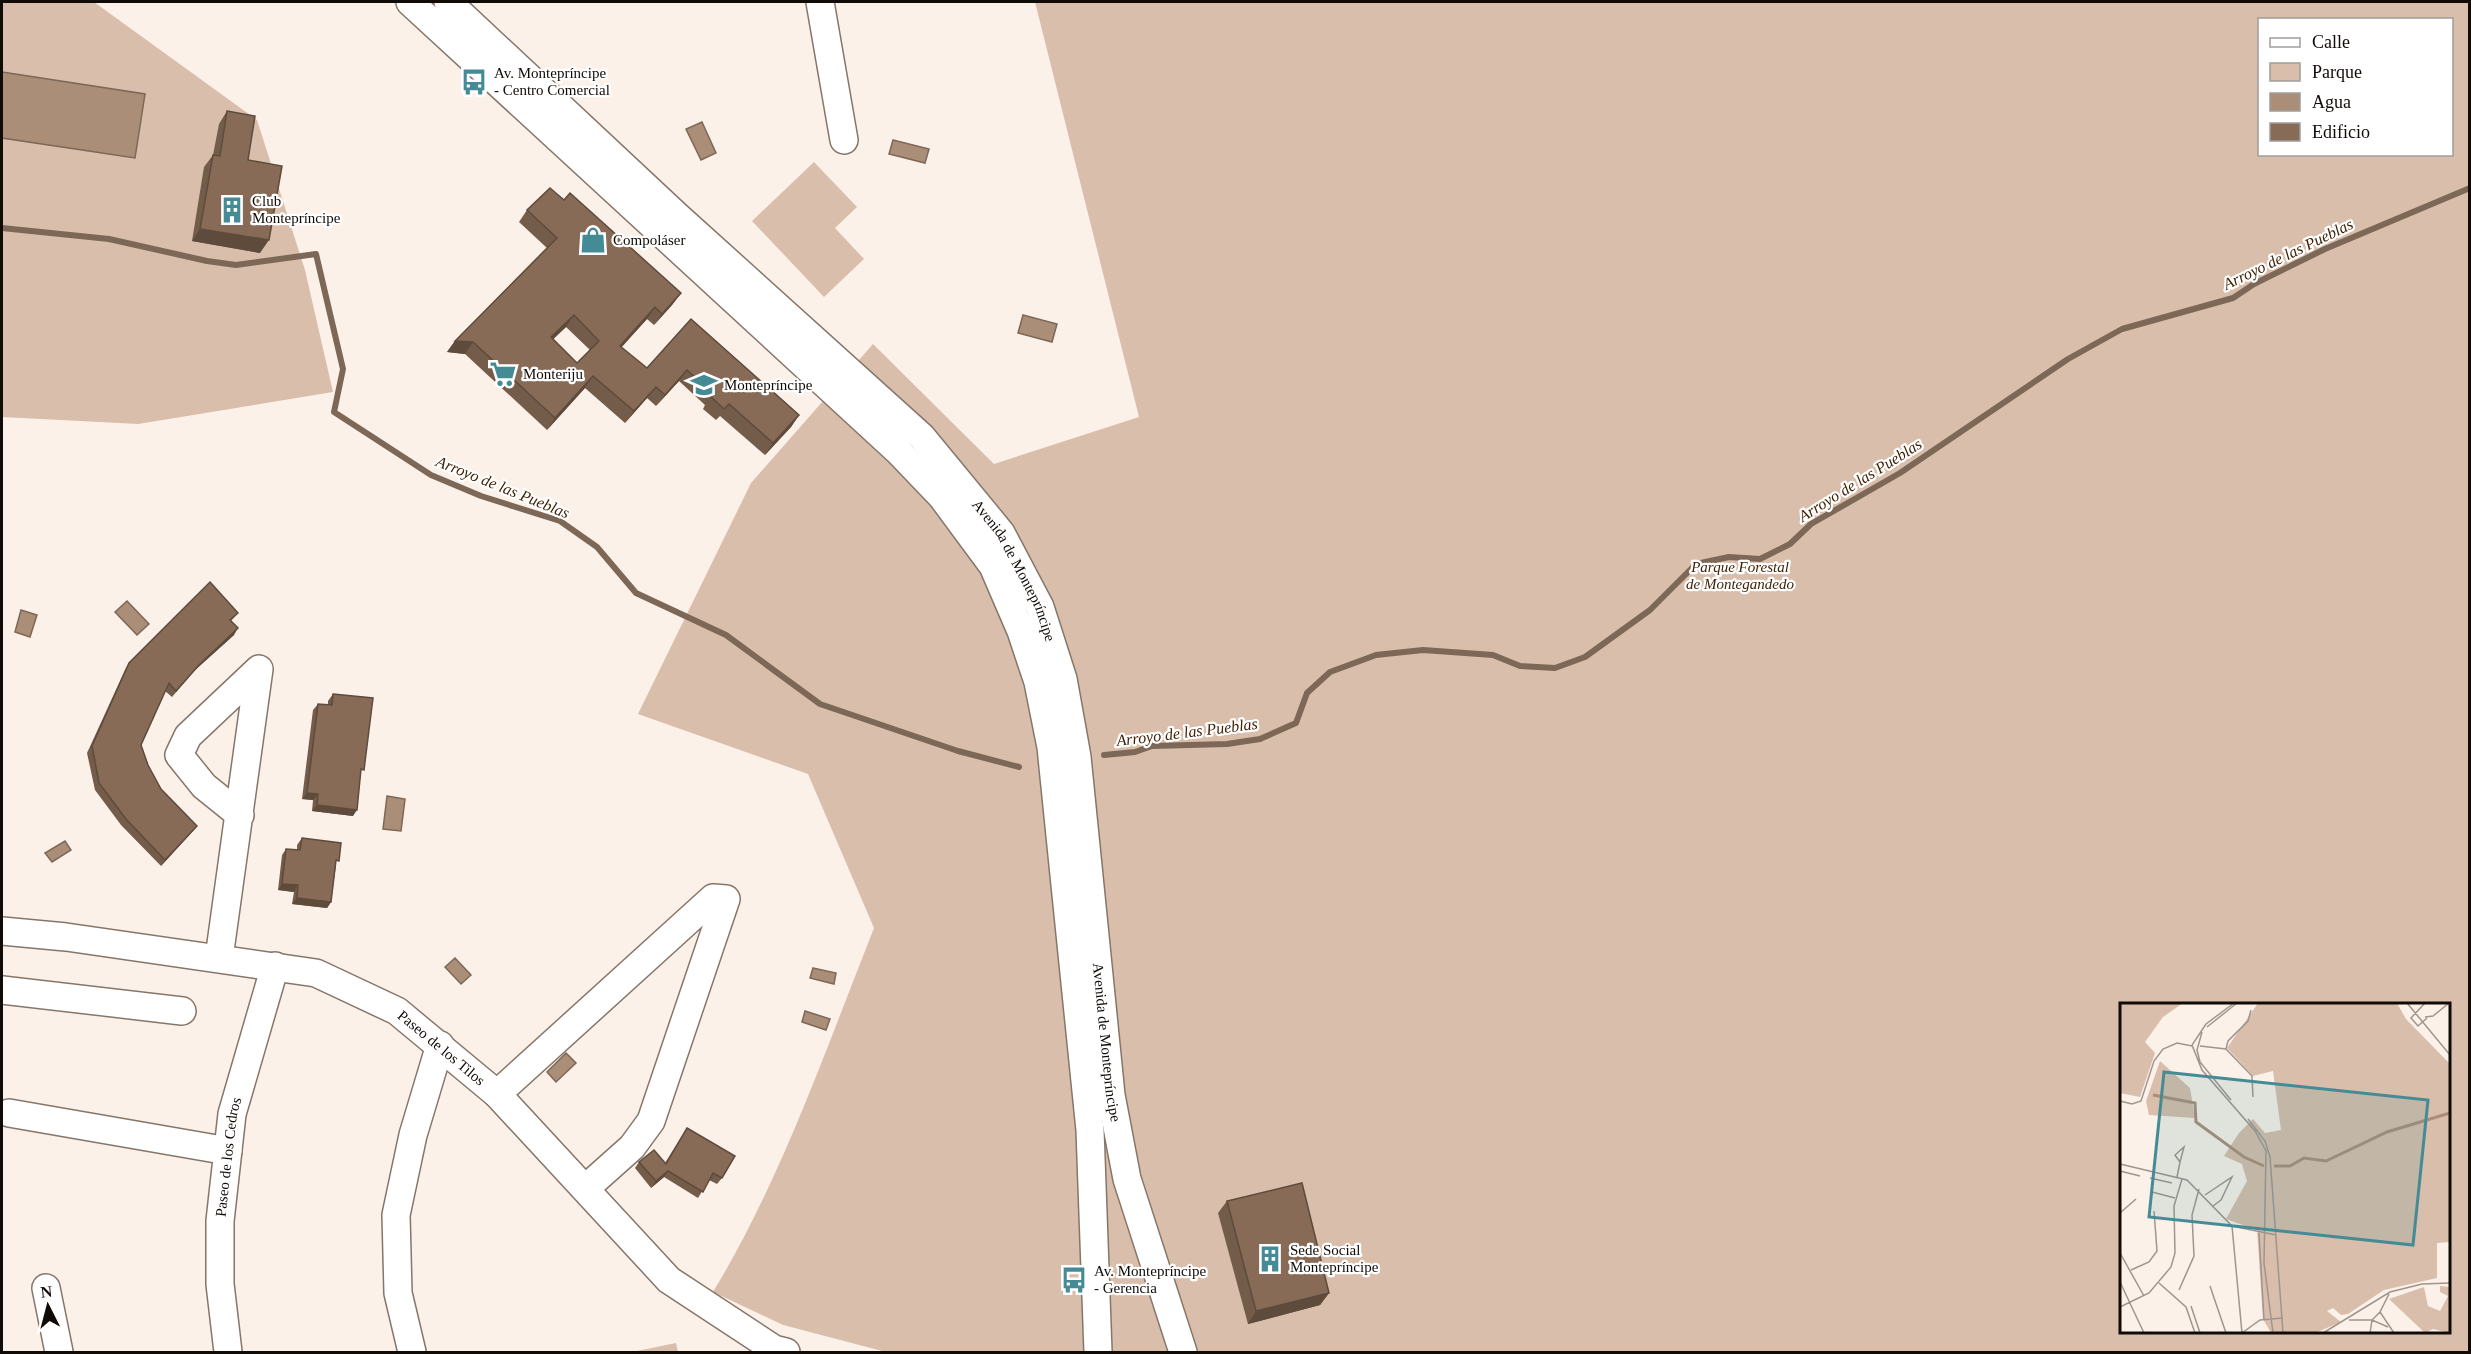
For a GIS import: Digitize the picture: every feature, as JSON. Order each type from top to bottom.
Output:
[{"type":"street","name":"Avenida de Montepríncipe","points":[[410,2],[898,451],[942,497],[993,566],[1021,631],[1038,682],[1051,747],[1090,1130],[1098,1353]]},
{"type":"street","name":"Avenida de Montepríncipe","points":[[448,2],[676,215],[922,437],[1001,533],[1040,607],[1063,679],[1077,757],[1103,1019],[1121,1151],[1134,1202],[1183,1353]]},
{"type":"street","points":[[820,2],[844,140]]},
{"type":"street","points":[[219,958],[240,815],[259,669],[188,736],[179,755],[204,786],[240,815]]},
{"type":"street","points":[[497,1094],[713,898],[726,899],[651,1121],[632,1147],[586,1188]]},
{"type":"street","name":"Paseo de los Tilos","points":[[2,931],[219,958],[316,973],[397,1011],[497,1094],[669,1280],[778,1351]]},
{"type":"street","name":"Paseo de los Cedros","points":[[228,1353],[220,1284],[220,1221],[232,1114],[275,966]]},
{"type":"street","points":[[2,990],[182,1011]]},
{"type":"street","points":[[412,1353],[398,1293],[396,1215],[413,1134],[440,1045]]},
{"type":"street","points":[[9,1113],[228,1151]]},
{"type":"street","points":[[46,1288],[59,1353]]},
{"type":"green space","points":[[2,2],[94,2],[257,120],[305,270],[333,392],[138,424],[2,417]]},
{"type":"green space","name":"Parque Forestal de Montegandedo","points":[[1035,2],[2469,2],[2469,1352],[886,1352],[783,1325],[713,1292],[738,1249],[781,1159],[820,1067],[874,928],[808,774],[638,714],[751,483],[873,344],[994,464],[1139,417]]},
{"type":"green space","points":[[814,162],[857,207],[835,228],[864,259],[824,297],[752,221]]},
{"type":"green space","points":[[676,1343],[678,1352],[632,1352]]},
{"type":"water","points":[[2,72],[145,94],[135,158],[2,138]]},
{"type":"water","points":[[702,122],[716,153],[701,160],[686,129]]},
{"type":"water","points":[[893,140],[929,149],[925,163],[889,154]]},
{"type":"water","points":[[1023,315],[1057,324],[1052,342],[1018,333]]},
{"type":"water","points":[[127,601],[149,624],[137,635],[115,612]]},
{"type":"water","points":[[21,610],[37,615],[30,637],[15,632]]},
{"type":"water","points":[[387,796],[405,799],[401,831],[383,829]]},
{"type":"water","points":[[65,841],[71,850],[52,862],[45,853]]},
{"type":"water","points":[[455,958],[471,975],[461,984],[445,967]]},
{"type":"water","points":[[813,968],[836,973],[834,984],[810,978]]},
{"type":"water","points":[[805,1011],[830,1019],[826,1030],[802,1022]]},
{"type":"water","points":[[566,1053],[576,1063],[556,1082],[547,1072]]},
{"type":"building","name":"Club Montepríncipe","points":[[227,111],[255,116],[248,160],[282,166],[269,240],[200,229],[213,155],[220,156]]},
{"type":"building","points":[[550,188],[564,200],[570,193],[681,293],[662,314],[655,307],[620,346],[647,368],[691,319],[799,415],[773,443],[729,404],[724,409],[711,397],[714,394],[687,370],[665,395],[656,387],[634,411],[593,376],[555,418],[473,342],[455,341],[557,238],[527,210]],"holes":[[[574,315],[599,341],[577,363],[551,337]]]},
{"type":"building","points":[[210,582],[238,613],[230,620],[238,628],[199,665],[176,691],[169,683],[141,745],[148,765],[161,789],[197,826],[165,860],[126,819],[99,783],[92,746],[129,663]]},
{"type":"building","points":[[333,694],[373,698],[364,770],[361,769],[357,810],[317,805],[318,794],[307,793],[318,704],[332,705]]},
{"type":"building","points":[[302,838],[341,843],[339,861],[336,860],[331,902],[297,898],[298,885],[282,884],[286,849],[300,850]]},
{"type":"building","points":[[687,1128],[735,1156],[722,1178],[713,1173],[703,1192],[668,1171],[656,1181],[639,1162],[654,1150],[666,1164]]},
{"type":"building","name":"Sede Social Montepríncipe","points":[[1302,1183],[1329,1293],[1256,1311],[1227,1201]]},
{"type":"waterway","name":"Arroyo de las Pueblas","points":[[1104,755],[1135,752],[1152,746],[1227,744],[1260,739],[1296,723],[1307,693],[1330,672],[1376,655],[1423,650],[1493,655],[1520,666],[1555,668],[1585,657],[1650,610],[1696,564],[1729,557],[1760,559],[1790,544],[1811,524],[1900,473],[2068,359],[2122,329],[2233,298],[2254,284],[2325,249],[2470,188]]},
{"type":"waterway","name":"Arroyo de las Pueblas","points":[[2,228],[109,239],[207,261],[236,265],[316,254],[343,369],[334,412],[431,475],[481,496],[560,521],[597,547],[636,593],[726,635],[820,704],[958,751],[1019,767]]},
{"type":"place","name":"Av. Montepríncipe - Centro Comercial","points":[[474,82]]},
{"type":"place","name":"Club Montepríncipe","points":[[232,210]]},
{"type":"place","name":"Compoláser","points":[[593,240]]},
{"type":"place","name":"Monteriju","points":[[503,374]]},
{"type":"place","name":"Montepríncipe","points":[[704,385]]},
{"type":"place","name":"Sede Social Montepríncipe","points":[[1270,1259]]},
{"type":"place","name":"Av. Montepríncipe - Gerencia","points":[[1074,1280]]}]
